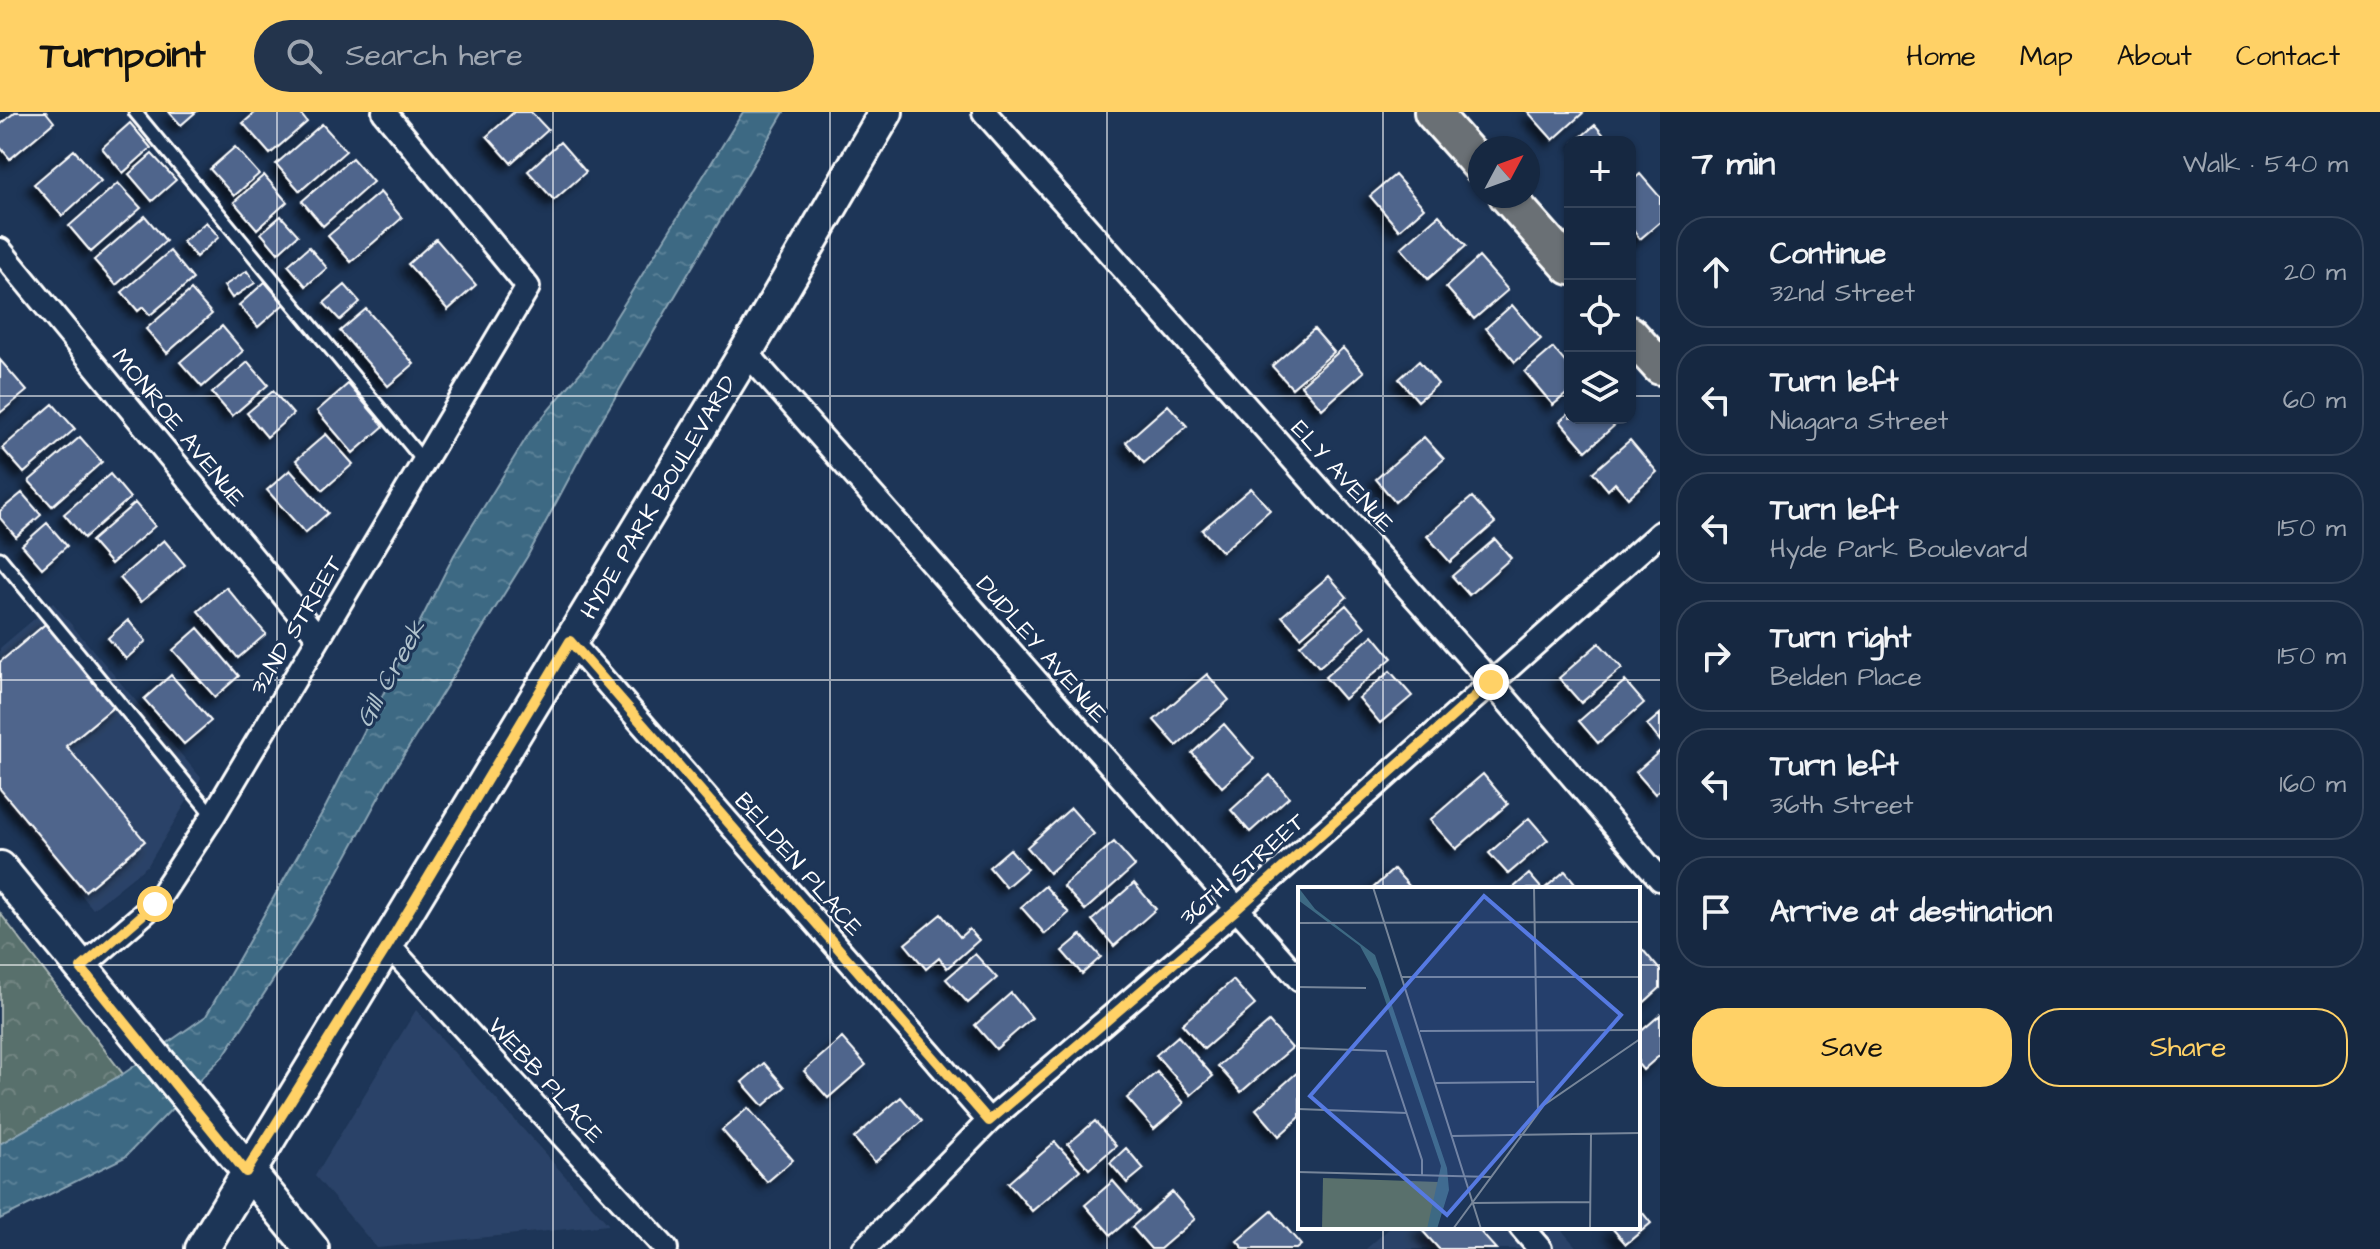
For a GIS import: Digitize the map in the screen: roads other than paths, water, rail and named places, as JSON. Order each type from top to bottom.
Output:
[{"type":"main road","name":"HYDE PARK BOULEVARD","points":[[202,1249],[746,352],[886,112]]},
{"type":"main road","points":[[1432,112],[1468,152]]},
{"type":"main road","points":[[1518,208],[1564,260]]},
{"type":"main road","points":[[1636,341],[1660,367]]},
{"type":"main road","points":[[0,868],[132,1033],[312,1249]]},
{"type":"street","name":"32ND STREET","points":[[81,968],[155,904],[213,816],[318,637],[426,463],[528,287],[384,112]]},
{"type":"street","name":"ELY AVENUE","points":[[984,112],[1491,682],[1660,879]]},
{"type":"street","name":"MONROE AVENUE","points":[[0,250],[318,637]]},
{"type":"street","name":"DUDLEY AVENUE","points":[[746,352],[1298,978]]},
{"type":"street","name":"36TH STREET","points":[[864,1249],[989,1121],[1237,909],[1660,533]]},
{"type":"street","name":"BELDEN PLACE","points":[[570,641],[989,1121]]},
{"type":"street","name":"WEBB PLACE","points":[[388,945],[666,1249]]},
{"type":"street","points":[[1523,1229],[1540,1249]]},
{"type":"lane","points":[[135,112],[426,463]]},
{"type":"lane","points":[[0,558],[213,816]]},
{"type":"water","points":[[743,112],[784,112],[588,443],[527,557],[387,782],[311,922],[224,1055],[125,1157],[0,1219],[0,1144],[123,1074],[206,1016],[326,806],[454,555],[530,432],[585,367]]},
{"type":"water label","name":"Gill Creek","points":[[390,673]]}]
